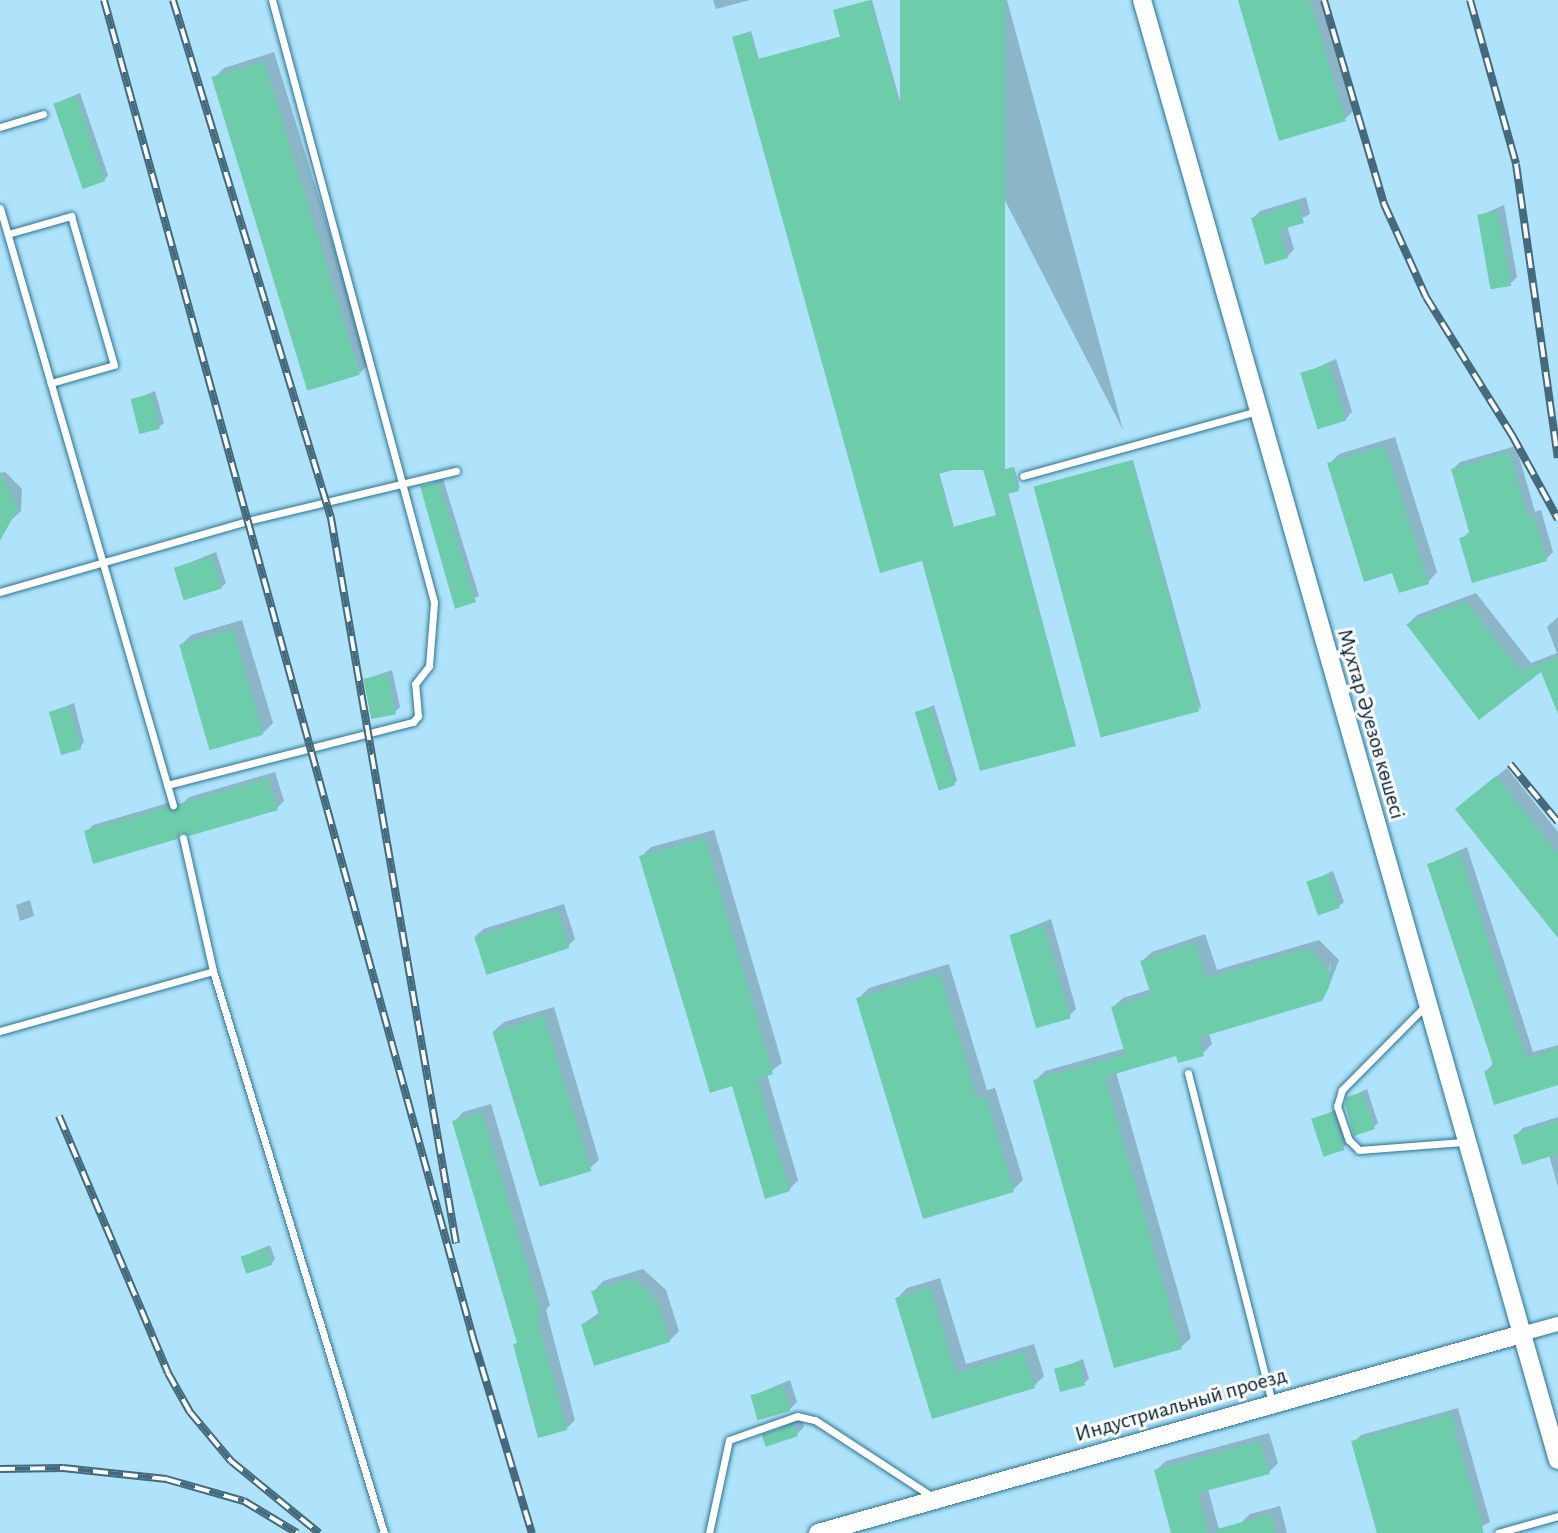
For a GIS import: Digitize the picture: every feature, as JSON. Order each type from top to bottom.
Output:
[{"type":"street","name":"Мұхтар Әуезов көшесі","points":[[1142,0],[1463,1142],[1518,1335],[1558,1460]]},
{"type":"street","name":"Индустриальный проезд","points":[[818,1533],[1558,1324]]},
{"type":"lane","points":[[167,785],[418,716],[415,684],[429,666],[434,602],[272,0]]},
{"type":"lane","points":[[0,127],[43,114]]},
{"type":"lane","points":[[0,208],[173,805]]},
{"type":"lane","points":[[8,234],[71,216],[114,365],[51,383]]},
{"type":"lane","points":[[1023,476],[1257,411]]},
{"type":"lane","points":[[0,592],[103,562],[456,471]]},
{"type":"lane","points":[[183,838],[213,971],[384,1533]]},
{"type":"lane","points":[[0,1031],[213,971]]},
{"type":"lane","points":[[1426,1005],[1342,1090],[1337,1106],[1349,1140],[1359,1150],[1463,1142]]},
{"type":"lane","points":[[1188,1073],[1272,1404]]},
{"type":"lane","points":[[709,1533],[729,1440],[797,1416],[826,1427],[936,1499]]},
{"type":"lane","points":[[1498,1533],[1558,1516]]},
{"type":"building","points":[[870,0],[1000,471],[1013,467],[1019,491],[1007,494],[1076,746],[980,771],[922,561],[880,573],[732,37],[750,32],[758,59],[840,37],[833,10]],"holes":[[[981,462],[996,515],[953,527],[939,474]]]},
{"type":"building","points":[[900,0],[1005,0],[1005,470],[900,470]]},
{"type":"building","points":[[1238,0],[1310,0],[1346,121],[1279,141]]},
{"type":"building","points":[[264,61],[360,375],[307,391],[211,77]]},
{"type":"building","points":[[76,96],[105,181],[83,189],[53,104]]},
{"type":"building","points":[[1298,203],[1304,223],[1279,230],[1288,258],[1265,265],[1251,218]]},
{"type":"building","points":[[1498,211],[1511,286],[1491,289],[1477,215]]},
{"type":"building","points":[[1329,364],[1346,420],[1318,429],[1300,373]]},
{"type":"building","points":[[151,394],[160,429],[139,434],[131,399]]},
{"type":"building","points":[[1385,445],[1429,584],[1399,593],[1392,573],[1364,582],[1327,463]]},
{"type":"building","points":[[1509,452],[1528,518],[1534,516],[1547,561],[1472,583],[1459,538],[1470,535],[1451,469]]},
{"type":"building","points":[[1132,460],[1199,711],[1101,738],[1033,486]]},
{"type":"building","points":[[0,472],[18,508],[0,541]]},
{"type":"building","points":[[439,482],[476,602],[455,609],[420,486]]},
{"type":"building","points":[[212,556],[222,589],[184,600],[174,568]]},
{"type":"building","points":[[1466,601],[1521,671],[1558,657],[1558,714],[1541,672],[1479,720],[1406,624]]},
{"type":"building","points":[[233,629],[263,735],[209,750],[179,644]]},
{"type":"building","points":[[388,674],[396,714],[371,719],[363,679]]},
{"type":"building","points":[[69,706],[81,749],[61,755],[49,712]]},
{"type":"building","points":[[931,707],[955,785],[939,790],[915,712]]},
{"type":"building","points":[[1496,776],[1558,854],[1558,938],[1455,809]]},
{"type":"building","points":[[268,778],[278,810],[189,836],[181,832],[177,839],[93,864],[84,831],[167,807],[174,811],[179,804]]},
{"type":"building","points":[[705,838],[773,1074],[757,1079],[790,1191],[765,1199],[732,1086],[710,1093],[639,856]]},
{"type":"building","points":[[1460,853],[1526,1058],[1558,1048],[1558,1085],[1494,1105],[1484,1071],[1494,1068],[1427,864]]},
{"type":"building","points":[[1328,874],[1340,908],[1318,916],[1306,881]]},
{"type":"building","points":[[557,910],[569,948],[487,975],[474,937]]},
{"type":"building","points":[[1044,925],[1071,1018],[1036,1028],[1009,935]]},
{"type":"building","points":[[1195,942],[1207,978],[1309,948],[1330,971],[1329,987],[1322,1001],[1198,1038],[1204,1056],[1178,1063],[1176,1056],[1105,1077],[1182,1349],[1114,1368],[1033,1080],[1125,1054],[1111,1007],[1151,995],[1140,961]]},
{"type":"building","points":[[940,973],[977,1099],[986,1096],[1014,1192],[923,1219],[856,998]]},
{"type":"building","points":[[544,1016],[591,1171],[540,1187],[492,1032]]},
{"type":"building","points":[[1362,1092],[1375,1129],[1354,1136],[1345,1104],[1347,1097]]},
{"type":"building","points":[[482,1112],[542,1316],[537,1318],[567,1430],[538,1438],[513,1344],[517,1343],[452,1121]]},
{"type":"building","points":[[1332,1112],[1344,1150],[1323,1157],[1311,1119]]},
{"type":"building","points":[[1558,1121],[1558,1154],[1522,1165],[1513,1135]]},
{"type":"building","points":[[266,1248],[272,1265],[246,1274],[240,1257]]},
{"type":"building","points":[[633,1278],[657,1300],[670,1342],[594,1366],[581,1324],[600,1318],[591,1291]]},
{"type":"building","points":[[930,1287],[956,1373],[1024,1352],[1035,1388],[932,1419],[895,1298]]},
{"type":"building","points":[[1079,1362],[1085,1385],[1060,1392],[1054,1369]]},
{"type":"building","points":[[783,1386],[790,1411],[757,1420],[750,1395]]},
{"type":"building","points":[[1451,1414],[1484,1533],[1377,1533],[1351,1441]]},
{"type":"building","points":[[794,1424],[798,1436],[766,1447],[762,1435]]},
{"type":"building","points":[[1260,1441],[1270,1474],[1198,1493],[1209,1533],[1171,1533],[1154,1470]]},
{"type":"building","points":[[1271,1514],[1276,1533],[1217,1533],[1217,1529]]},
{"type":"railway","points":[[104,0],[473,1338],[532,1533]]},
{"type":"railway","points":[[173,0],[331,518],[456,1243]]},
{"type":"railway","points":[[1324,0],[1384,204],[1426,297],[1512,435],[1558,519]]},
{"type":"railway","points":[[1470,0],[1516,164],[1558,458]]},
{"type":"railway","points":[[1510,764],[1558,822]]},
{"type":"railway","points":[[59,1116],[168,1373],[190,1412],[231,1461],[319,1533]]},
{"type":"railway","points":[[0,1469],[63,1468],[166,1479],[244,1501],[297,1533]]}]
